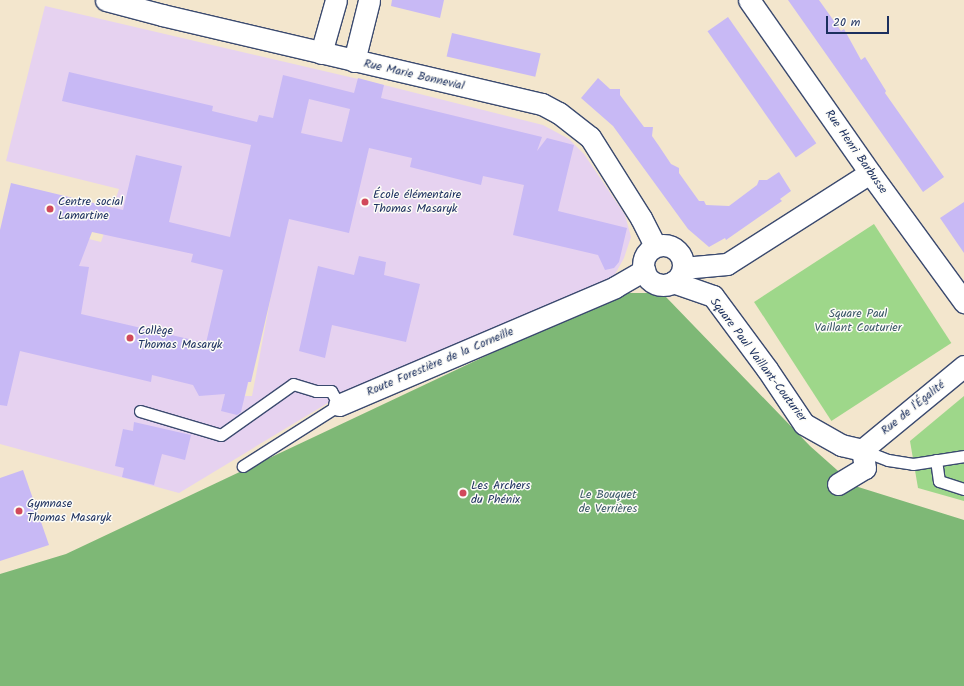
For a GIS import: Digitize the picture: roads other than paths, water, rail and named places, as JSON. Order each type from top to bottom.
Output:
[{"type":"street","name":"Rue Marie Bonnevial","points":[[106,0],[354,61],[542,104],[559,113],[590,137],[641,218],[655,246]]},
{"type":"street","points":[[321,53],[336,0]]},
{"type":"street","name":"Rue Henri Barbusse","points":[[749,0],[870,173],[964,302]]},
{"type":"street","points":[[354,61],[369,1]]},
{"type":"street","points":[[678,275],[677,251],[667,245],[655,246],[646,254],[644,270],[656,284],[678,275],[727,264],[870,173]]},
{"type":"street","name":"Route Forestière de la Corneille","points":[[339,405],[615,287],[644,270]]},
{"type":"street","name":"Square Paul Vaillant-Couturier","points":[[678,275],[713,296],[767,369],[804,424],[841,445],[862,450]]},
{"type":"street","name":"Rue de l'Égalité","points":[[862,450],[964,366]]},
{"type":"street","points":[[838,484],[865,468],[862,450]]},
{"type":"lane","points":[[140,411],[221,436],[292,384],[316,391],[331,390],[339,405]]},
{"type":"lane","name":"Route Forestière de la Corneille","points":[[243,466],[339,405]]},
{"type":"lane","points":[[862,450],[888,460],[913,464],[964,456]]},
{"type":"lane","points":[[936,460],[939,481],[964,489]]},
{"type":"place","name":"École élémentaire Thomas Masaryk","points":[[365,202]]},
{"type":"place","name":"Centre social Lamartine","points":[[50,209]]},
{"type":"place","name":"Collège Thomas Masaryk","points":[[130,338]]},
{"type":"place","name":"Les Archers du Phénix","points":[[463,493]]},
{"type":"place","name":"Gymnase Thomas Masaryk","points":[[19,511]]},
{"type":"park label","name":"Square Paul Vaillant Couturier","points":[[858,321]]},
{"type":"park label","name":"Le Bouquet de Verrières","points":[[608,502]]}]
